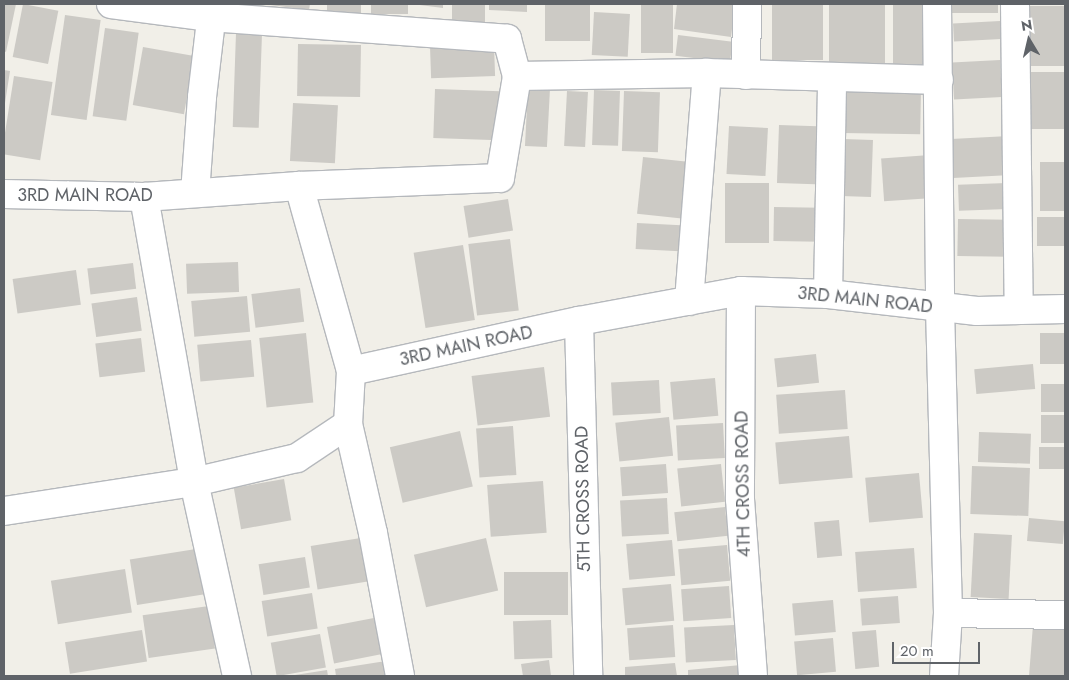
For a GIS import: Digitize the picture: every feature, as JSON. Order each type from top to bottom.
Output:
[{"type":"street","points":[[111,4],[212,11],[507,39],[517,76],[707,73],[939,80]]},
{"type":"street","points":[[746,75],[747,4]]},
{"type":"street","points":[[937,4],[940,308],[948,613],[944,676]]},
{"type":"street","points":[[1015,4],[1019,310]]},
{"type":"street","points":[[195,193],[212,11]]},
{"type":"street","points":[[689,301],[707,73]]},
{"type":"street","name":"3RD MAIN ROAD","points":[[4,194],[144,197],[299,186],[500,178],[517,76]]},
{"type":"street","points":[[828,294],[832,78]]},
{"type":"street","points":[[299,186],[351,371],[348,424],[373,534],[400,676]]},
{"type":"street","points":[[144,197],[194,482],[237,676]]},
{"type":"street","name":"3RD MAIN ROAD","points":[[351,371],[579,321],[741,291],[828,294],[976,311],[1065,309]]},
{"type":"street","name":"4TH CROSS ROAD","points":[[741,291],[740,499],[753,676]]},
{"type":"street","name":"5TH CROSS ROAD","points":[[579,321],[588,676]]},
{"type":"street","points":[[4,511],[194,482],[297,458],[348,424]]},
{"type":"street","points":[[948,613],[1065,616]]},
{"type":"building","points":[[4,4],[16,4],[6,52],[4,51]]},
{"type":"building","points":[[23,4],[58,11],[48,64],[13,57]]},
{"type":"building","points":[[263,4],[310,4],[309,10]]},
{"type":"building","points":[[327,4],[361,4],[361,13],[327,13]]},
{"type":"building","points":[[371,4],[408,4],[408,14],[371,14]]},
{"type":"building","points":[[412,4],[443,4],[443,8]]},
{"type":"building","points":[[452,4],[485,4],[485,23],[452,23]]},
{"type":"building","points":[[489,4],[527,4],[527,12],[489,10]]},
{"type":"building","points":[[545,4],[590,4],[590,41],[545,41]]},
{"type":"building","points":[[641,4],[673,4],[673,53],[641,53]]},
{"type":"building","points":[[677,4],[735,4],[731,37],[674,29]]},
{"type":"building","points":[[772,4],[823,4],[823,60],[772,60]]},
{"type":"building","points":[[829,4],[885,4],[885,70],[829,70]]},
{"type":"building","points":[[893,4],[924,4],[924,67],[893,67]]},
{"type":"building","points":[[952,4],[998,4],[998,13],[952,13]]},
{"type":"building","points":[[1030,6],[1065,6],[1065,66],[1030,66]]},
{"type":"building","points":[[594,12],[630,14],[628,57],[592,55]]},
{"type":"building","points":[[65,15],[101,20],[87,120],[51,115]]},
{"type":"building","points":[[1000,21],[1001,39],[954,41],[953,23]]},
{"type":"building","points":[[105,28],[139,33],[126,121],[93,116]]},
{"type":"building","points":[[236,33],[262,34],[259,128],[233,127]]},
{"type":"building","points":[[678,35],[733,42],[730,63],[675,56]]},
{"type":"building","points":[[298,44],[361,45],[360,97],[297,96]]},
{"type":"building","points":[[494,45],[495,76],[431,78],[430,47]]},
{"type":"building","points":[[143,47],[194,56],[184,114],[133,105]]},
{"type":"building","points":[[1000,60],[1002,97],[954,99],[952,63]]},
{"type":"building","points":[[4,70],[10,71],[5,103],[4,103]]},
{"type":"building","points":[[1027,72],[1065,72],[1065,129],[1027,129]]},
{"type":"building","points":[[14,76],[53,82],[40,160],[4,154],[4,139]]},
{"type":"building","points":[[528,88],[550,89],[547,147],[525,146]]},
{"type":"building","points":[[843,88],[921,89],[920,134],[842,133]]},
{"type":"building","points":[[435,89],[500,91],[498,140],[433,138]]},
{"type":"building","points":[[594,90],[620,91],[618,146],[592,145]]},
{"type":"building","points":[[567,91],[588,92],[585,147],[564,146]]},
{"type":"building","points":[[624,91],[660,92],[658,152],[622,151]]},
{"type":"building","points":[[293,103],[338,105],[335,163],[290,161]]},
{"type":"building","points":[[779,125],[825,127],[823,185],[777,183]]},
{"type":"building","points":[[729,126],[768,128],[765,176],[726,174]]},
{"type":"building","points":[[1009,136],[1011,175],[953,178],[951,139]]},
{"type":"building","points":[[843,139],[873,140],[871,197],[841,196]]},
{"type":"building","points":[[930,155],[933,198],[884,201],[881,158]]},
{"type":"building","points":[[643,157],[688,162],[682,218],[637,214]]},
{"type":"building","points":[[1040,162],[1065,162],[1065,211],[1040,211]]},
{"type":"building","points":[[725,183],[769,183],[769,243],[725,243]]},
{"type":"building","points":[[1007,183],[1008,209],[959,211],[958,185]]},
{"type":"building","points":[[508,199],[513,231],[469,238],[464,206]]},
{"type":"building","points":[[774,207],[821,208],[820,242],[773,241]]},
{"type":"building","points":[[1037,217],[1065,217],[1065,246],[1037,246]]},
{"type":"building","points":[[958,219],[1008,220],[1007,257],[957,256]]},
{"type":"building","points":[[637,223],[681,225],[680,251],[636,249]]},
{"type":"building","points":[[510,239],[519,310],[477,316],[468,244]]},
{"type":"building","points":[[463,245],[475,320],[426,328],[414,253]]},
{"type":"building","points":[[238,262],[239,292],[187,294],[186,264]]},
{"type":"building","points":[[133,263],[136,289],[91,294],[87,269]]},
{"type":"building","points":[[76,270],[81,305],[17,314],[13,279]]},
{"type":"building","points":[[300,288],[304,322],[256,328],[251,294]]},
{"type":"building","points":[[247,296],[250,332],[194,337],[191,301]]},
{"type":"building","points":[[137,297],[142,331],[96,337],[91,303]]},
{"type":"building","points":[[306,333],[313,403],[267,408],[259,338]]},
{"type":"building","points":[[1040,333],[1065,333],[1065,364],[1040,364]]},
{"type":"building","points":[[141,338],[145,372],[99,377],[95,344]]},
{"type":"building","points":[[251,340],[254,377],[200,382],[197,345]]},
{"type":"building","points":[[816,354],[819,383],[777,387],[774,358]]},
{"type":"building","points":[[1033,364],[1035,389],[976,394],[974,369]]},
{"type":"building","points":[[544,367],[550,417],[478,426],[472,376]]},
{"type":"building","points":[[715,378],[718,416],[673,420],[670,382]]},
{"type":"building","points":[[659,380],[661,413],[613,415],[611,383]]},
{"type":"building","points":[[1041,384],[1065,384],[1065,412],[1041,412]]},
{"type":"building","points":[[845,390],[848,429],[779,434],[776,395]]},
{"type":"building","points":[[1041,415],[1065,415],[1065,443],[1041,443]]},
{"type":"building","points":[[669,417],[673,456],[619,461],[615,423]]},
{"type":"building","points":[[723,423],[725,458],[678,460],[676,425]]},
{"type":"building","points":[[513,426],[516,475],[480,477],[476,429]]},
{"type":"building","points":[[460,431],[473,487],[403,503],[390,447]]},
{"type":"building","points":[[979,432],[1031,434],[1030,464],[978,462]]},
{"type":"building","points":[[849,436],[853,478],[779,484],[775,442]]},
{"type":"building","points":[[1039,447],[1065,447],[1065,469],[1039,469]]},
{"type":"building","points":[[666,464],[668,493],[622,496],[620,467]]},
{"type":"building","points":[[721,464],[725,502],[681,506],[677,469]]},
{"type":"building","points":[[972,466],[1030,468],[1028,516],[970,514]]},
{"type":"building","points":[[919,473],[923,518],[869,523],[865,478]]},
{"type":"building","points":[[284,479],[291,520],[241,529],[234,488]]},
{"type":"building","points":[[543,481],[547,533],[491,537],[487,485]]},
{"type":"building","points":[[667,498],[669,534],[622,536],[620,500]]},
{"type":"building","points":[[725,507],[728,536],[677,541],[674,512]]},
{"type":"building","points":[[1029,518],[1065,521],[1063,544],[1027,541]]},
{"type":"building","points":[[839,520],[842,556],[817,558],[814,522]]},
{"type":"building","points":[[974,533],[1012,535],[1009,599],[971,597]]},
{"type":"building","points":[[367,537],[374,580],[318,589],[311,546]]},
{"type":"building","points":[[486,538],[498,591],[426,607],[414,555]]},
{"type":"building","points":[[672,540],[675,576],[629,580],[626,544]]},
{"type":"building","points":[[727,545],[730,581],[681,585],[678,549]]},
{"type":"building","points":[[914,548],[917,588],[858,592],[855,552]]},
{"type":"building","points":[[196,549],[203,594],[137,605],[130,559]]},
{"type":"building","points":[[305,557],[310,588],[263,595],[259,564]]},
{"type":"building","points":[[125,569],[132,612],[58,624],[51,581]]},
{"type":"building","points":[[504,572],[568,572],[568,615],[504,615]]},
{"type":"building","points":[[671,584],[674,621],[625,625],[622,588]]},
{"type":"building","points":[[729,586],[731,618],[683,621],[681,589]]},
{"type":"building","points":[[312,593],[318,629],[267,637],[262,601]]},
{"type":"building","points":[[898,596],[900,623],[862,626],[860,599]]},
{"type":"building","points":[[833,600],[836,632],[795,635],[792,604]]},
{"type":"building","points":[[209,606],[215,649],[149,658],[143,615]]},
{"type":"building","points":[[379,617],[386,653],[334,663],[327,627]]},
{"type":"building","points":[[551,620],[552,658],[514,659],[513,621]]},
{"type":"building","points":[[673,625],[675,657],[629,660],[627,628]]},
{"type":"building","points":[[734,625],[736,660],[686,663],[684,628]]},
{"type":"building","points":[[1033,625],[1065,627],[1065,676],[1029,676]]},
{"type":"building","points":[[142,630],[147,662],[70,674],[65,642]]},
{"type":"building","points":[[876,630],[879,667],[855,669],[852,632]]},
{"type":"building","points":[[320,634],[326,667],[277,676],[271,643]]},
{"type":"building","points":[[833,638],[836,672],[797,675],[794,641]]},
{"type":"building","points":[[549,660],[551,676],[523,676],[521,664]]},
{"type":"building","points":[[386,661],[388,676],[336,676],[335,669]]},
{"type":"building","points":[[675,663],[677,676],[625,676],[625,667]]},
{"type":"building","points":[[741,665],[742,676],[688,676],[688,670]]},
{"type":"building","points":[[327,670],[328,676],[295,676],[295,675]]}]
